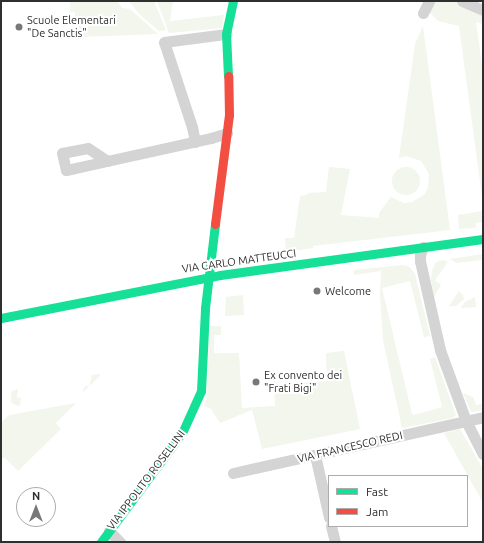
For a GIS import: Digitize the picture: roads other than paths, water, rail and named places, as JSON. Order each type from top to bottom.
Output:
[{"type":"street","name":"VIA IPPOLITO ROSELLINI","points":[[101,542],[182,433],[200,396],[203,383],[205,308],[227,132],[229,88],[226,34],[233,1]]},
{"type":"street","points":[[423,13],[429,1]]},
{"type":"street","points":[[462,1],[483,10]]},
{"type":"street","points":[[195,142],[192,127],[164,42],[226,34]]},
{"type":"street","points":[[107,161],[195,142],[227,132]]},
{"type":"street","name":"VIA CARLO MATTEUCCI","points":[[1,318],[210,277],[483,239]]},
{"type":"street","points":[[423,247],[419,259],[440,350],[466,421],[483,454]]},
{"type":"street","name":"VIA FRANCESCO REDI","points":[[233,473],[483,417]]},
{"type":"street","points":[[315,455],[328,513]]},
{"type":"street","points":[[331,527],[335,542]]},
{"type":"street","points":[[109,531],[120,542]]},
{"type":"place","name":"Scuole Elementari \"De Sanctis\"","points":[[19,27]]},
{"type":"place","name":"Welcome","points":[[317,291]]},
{"type":"place","name":"Ex convento dei \"Frati Bigi\"","points":[[256,382]]}]
